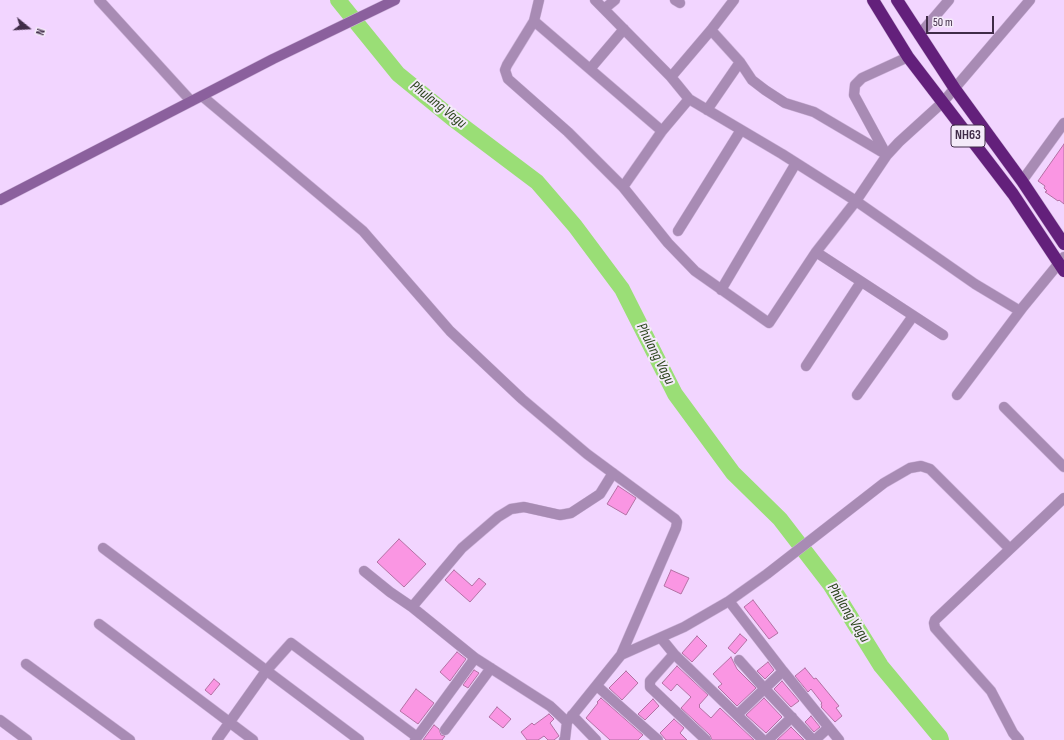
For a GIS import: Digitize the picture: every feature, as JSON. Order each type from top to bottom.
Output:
[{"type":"highway","name":"NH63","points":[[873,0],[908,57],[1013,194],[1062,264]]},
{"type":"highway","name":"NH63","points":[[897,0],[955,89],[1022,181],[1064,244]]},
{"type":"street","points":[[99,0],[191,101]]},
{"type":"street","points":[[539,0],[534,21],[505,70],[508,79],[568,132],[623,187],[668,243],[689,266],[769,323],[816,252],[856,201],[887,154],[898,142],[943,102],[1030,0]]},
{"type":"street","points":[[595,0],[671,77],[688,99],[796,163],[856,201],[975,284],[1020,311]]},
{"type":"street","points":[[604,9],[615,0]]},
{"type":"street","points":[[671,77],[734,0]]},
{"type":"street","points":[[919,34],[949,0]]},
{"type":"street","points":[[0,200],[273,59],[393,1]]},
{"type":"street","points":[[534,21],[662,131]]},
{"type":"street","points":[[590,69],[624,29]]},
{"type":"street","points":[[711,30],[740,62],[752,80],[765,90],[785,103],[814,112],[887,154]]},
{"type":"street","points":[[887,154],[854,95],[855,85],[862,78],[908,57]]},
{"type":"street","points":[[707,110],[740,62]]},
{"type":"street","points":[[202,96],[363,231],[450,331],[522,399],[587,454],[675,518],[677,522],[676,528],[621,656],[569,718],[565,740]]},
{"type":"street","points":[[623,187],[662,131],[688,99]]},
{"type":"street","points":[[1022,181],[1063,127]]},
{"type":"street","points":[[678,231],[741,130]]},
{"type":"street","points":[[721,290],[796,163]]},
{"type":"street","points":[[816,252],[943,335]]},
{"type":"street","points":[[957,395],[1020,311],[1062,264]]},
{"type":"street","points":[[806,366],[861,282]]},
{"type":"street","points":[[857,395],[913,316]]},
{"type":"street","points":[[1004,408],[1064,467]]},
{"type":"street","points":[[621,656],[684,627],[729,601],[786,560],[884,483],[910,468],[921,466],[930,469],[1010,549]]},
{"type":"street","points":[[412,607],[462,548],[498,517],[512,509],[524,507],[560,515],[571,513],[600,494],[613,473]]},
{"type":"street","points":[[1019,740],[1013,733],[991,691],[935,628],[934,620],[1064,498]]},
{"type":"street","points":[[103,548],[359,740]]},
{"type":"street","points":[[364,571],[412,607],[475,658],[569,718],[596,740]]},
{"type":"street","points":[[729,601],[839,740]]},
{"type":"street","points":[[99,624],[230,721],[253,740]]},
{"type":"street","points":[[661,638],[674,654],[763,740]]},
{"type":"street","points":[[217,740],[266,671],[291,643],[416,739],[475,658]]},
{"type":"street","points":[[674,654],[650,681],[650,687],[706,740]]},
{"type":"street","points":[[739,660],[814,740],[828,728]]},
{"type":"street","points":[[26,664],[130,740]]},
{"type":"street","points":[[445,730],[491,668]]},
{"type":"street","points":[[737,715],[783,671]]},
{"type":"street","points":[[597,686],[658,740]]},
{"type":"street","points":[[768,740],[792,717]]},
{"type":"street","points":[[0,720],[27,740]]},
{"type":"building","points":[[1064,144],[1064,204],[1045,192],[1047,191],[1044,188],[1045,186],[1038,181]]},
{"type":"building","points":[[618,486],[636,498],[626,515],[607,504]]},
{"type":"building","points":[[399,539],[426,564],[404,587],[377,562]]},
{"type":"building","points":[[454,570],[472,586],[479,578],[486,584],[470,602],[445,580]]},
{"type":"building","points":[[671,570],[689,578],[681,594],[664,586]]},
{"type":"building","points":[[753,600],[778,633],[769,639],[744,607]]},
{"type":"building","points":[[740,634],[747,640],[735,654],[728,648]]},
{"type":"building","points":[[697,636],[707,646],[692,662],[682,653]]},
{"type":"building","points":[[457,652],[466,659],[450,681],[440,672]]},
{"type":"building","points":[[731,657],[737,669],[756,688],[737,706],[718,687],[722,684],[713,674]]},
{"type":"building","points":[[768,662],[774,670],[765,679],[757,671]]},
{"type":"building","points":[[677,666],[708,695],[699,707],[711,718],[720,708],[754,740],[712,740],[710,735],[681,708],[691,697],[677,684],[671,691],[662,683]]},
{"type":"building","points":[[805,668],[814,679],[816,678],[839,706],[836,708],[842,716],[835,722],[821,707],[822,703],[811,689],[808,692],[795,676]]},
{"type":"building","points":[[474,670],[479,673],[468,688],[463,685]]},
{"type":"building","points":[[626,671],[638,683],[622,700],[609,688]]},
{"type":"building","points":[[214,679],[220,684],[211,695],[205,690]]},
{"type":"building","points":[[782,681],[799,701],[791,707],[774,689]]},
{"type":"building","points":[[416,689],[434,703],[418,724],[400,711]]},
{"type":"building","points":[[601,698],[643,735],[638,740],[610,740],[586,718]]},
{"type":"building","points":[[764,698],[782,717],[766,733],[746,715]]},
{"type":"building","points":[[653,699],[659,706],[645,720],[638,714]]},
{"type":"building","points":[[497,707],[511,719],[503,728],[489,717]]},
{"type":"building","points":[[549,714],[554,719],[550,723],[559,736],[554,740],[548,740],[544,736],[538,740],[527,740],[521,732],[532,723],[534,725]]},
{"type":"building","points":[[811,716],[820,727],[814,732],[805,722]]},
{"type":"building","points":[[674,719],[684,728],[680,733],[687,740],[666,740],[660,733]]},
{"type":"building","points":[[434,725],[439,729],[441,735],[445,736],[442,740],[423,740]]},
{"type":"building","points":[[791,727],[804,740],[777,740]]},
{"type":"waterway","name":"Phulang Vagu","points":[[338,0],[398,74],[452,118],[537,182],[575,226],[622,289],[675,394],[733,473],[780,519],[830,584],[881,666],[941,740]]}]
